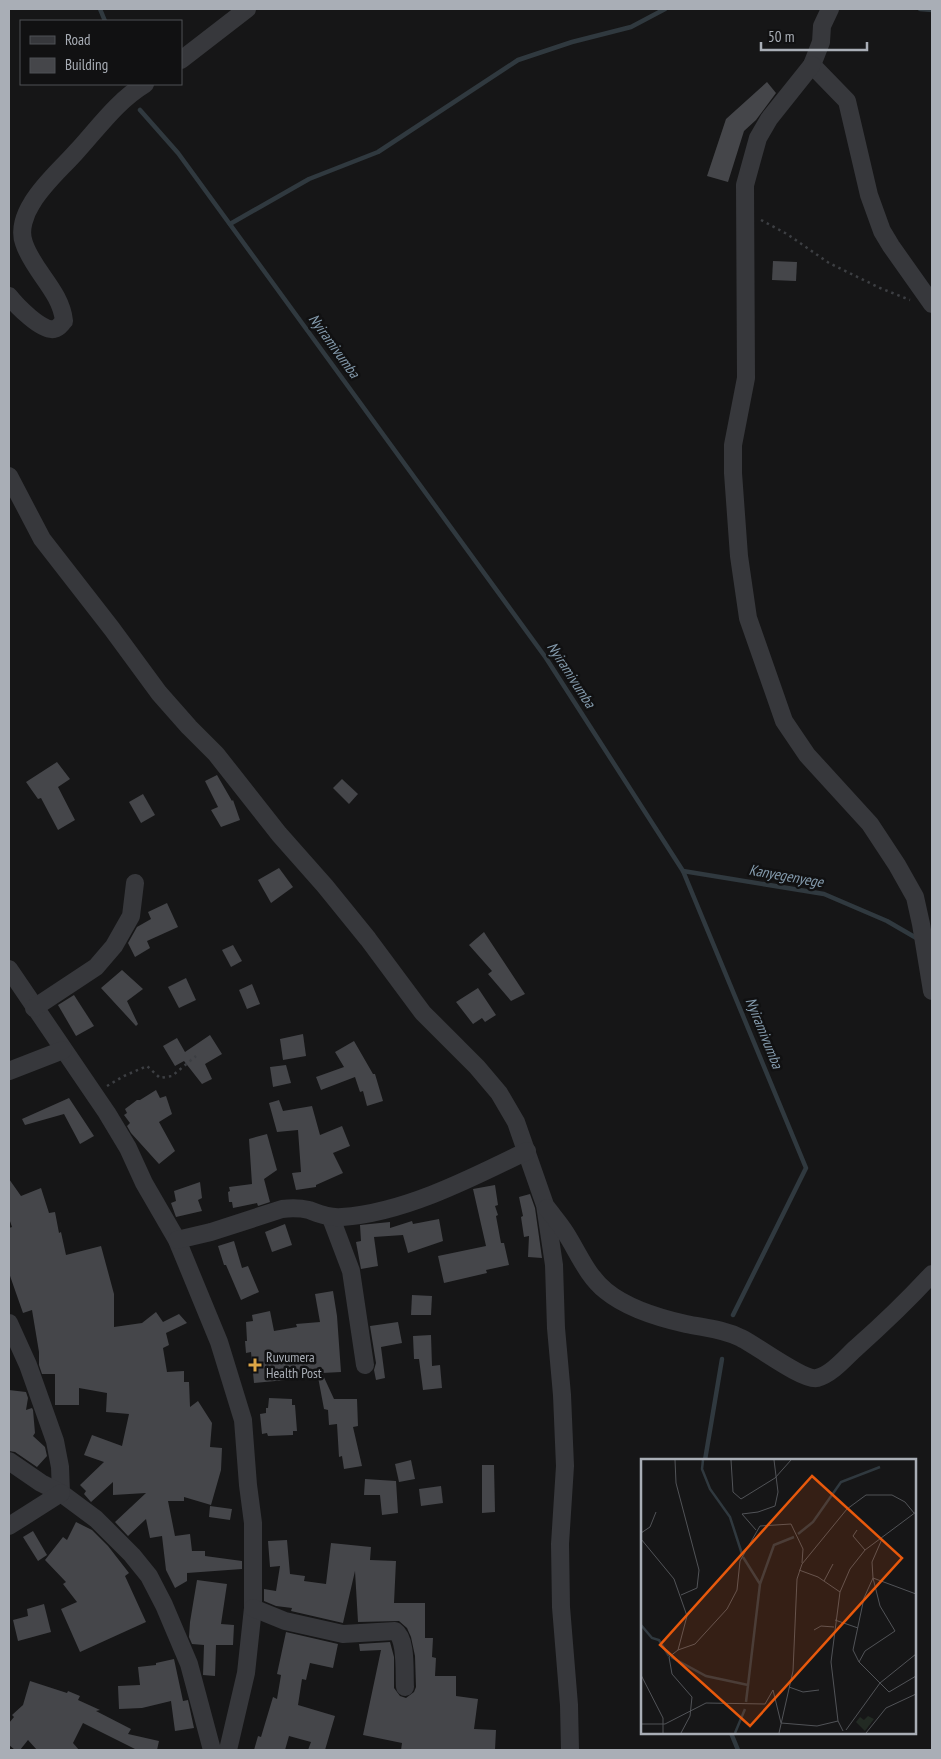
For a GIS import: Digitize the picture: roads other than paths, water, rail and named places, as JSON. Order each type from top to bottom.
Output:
[{"type":"street","points":[[182,59],[247,9]]},
{"type":"street","points":[[830,9],[822,26],[821,42],[812,65],[769,119],[758,138],[745,185],[746,378],[733,445],[733,473],[739,556],[748,618],[784,721],[807,755],[870,824],[915,897],[922,924],[932,990]]},
{"type":"street","points":[[812,65],[847,102],[869,195],[882,231],[932,304]]},
{"type":"street","points":[[9,296],[27,315],[52,330],[64,321],[58,301],[23,242],[23,227],[26,215],[32,203],[50,179],[120,103],[144,85]]},
{"type":"street","points":[[9,476],[42,539],[159,693],[216,754],[279,834],[325,886],[395,973],[423,1013],[477,1067],[499,1093],[516,1122],[545,1206],[554,1265],[556,1328],[562,1395],[564,1466],[560,1544],[561,1607],[569,1704],[570,1750]]},
{"type":"street","points":[[34,1008],[96,967],[114,946],[131,916],[135,883]]},
{"type":"street","points":[[9,969],[107,1113],[177,1240],[218,1342],[243,1420],[253,1523],[254,1608],[246,1672],[228,1750]]},
{"type":"street","points":[[9,1070],[63,1050]]},
{"type":"street","points":[[177,1240],[211,1232],[282,1209],[307,1210],[331,1218],[361,1215],[385,1209],[438,1192],[527,1151]]},
{"type":"street","points":[[545,1206],[565,1232],[594,1279],[615,1298],[635,1308],[660,1316],[686,1324],[715,1328],[735,1335],[765,1351],[798,1373],[808,1377],[815,1378],[838,1365],[889,1318],[932,1274]]},
{"type":"street","points":[[331,1218],[352,1271],[365,1366]]},
{"type":"street","points":[[9,1323],[28,1365],[56,1441],[61,1493]]},
{"type":"street","points":[[9,1461],[41,1484],[61,1493],[96,1519],[132,1554],[149,1576],[164,1605],[189,1664],[212,1750]]},
{"type":"street","points":[[9,1526],[61,1493]]},
{"type":"street","points":[[254,1608],[285,1621],[343,1634],[395,1631],[400,1634],[403,1644],[405,1686]]},
{"type":"waterway","name":"Nyiramivumba","points":[[100,9],[105,20]]},
{"type":"waterway","points":[[230,224],[309,179],[378,152],[518,60],[572,42],[631,27],[665,9]]},
{"type":"waterway","points":[[920,9],[932,10]]},
{"type":"waterway","name":"Nyiramivumba","points":[[140,110],[178,153],[546,658],[683,871],[806,1168],[733,1315]]},
{"type":"waterway","name":"Kanyegenyege","points":[[683,871],[824,894],[887,921],[918,939]]},
{"type":"waterway","name":"Nyiramivumba","points":[[705,1459],[722,1359]]},
{"type":"waterway","name":"Nyiramivumba","points":[[731,1734],[738,1750]]},
{"type":"place","name":"Ruvumera Health Post","points":[[255,1365]]}]
